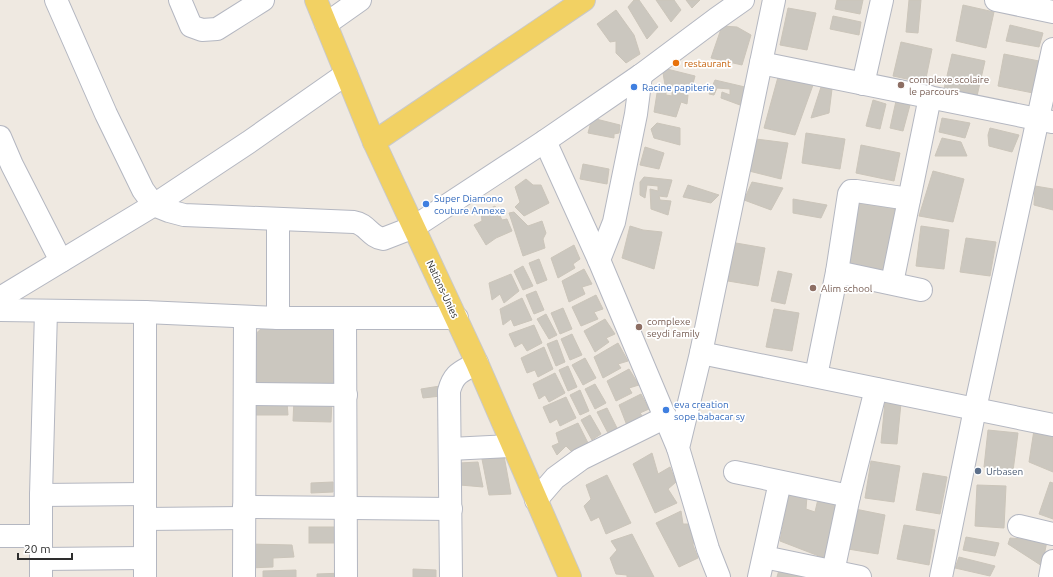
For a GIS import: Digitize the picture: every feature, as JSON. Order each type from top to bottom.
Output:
[{"type":"main road","name":"Nations-Unies","points":[[316,0],[374,142],[477,364],[570,577]]},
{"type":"main road","points":[[374,142],[584,0]]},
{"type":"street","points":[[56,0],[109,121],[143,190],[154,205],[184,215],[360,223],[373,236],[383,239],[414,227],[544,141],[641,75],[743,0]]},
{"type":"street","points":[[180,0],[191,26],[202,30],[217,29],[263,0]]},
{"type":"street","points":[[326,24],[360,0]]},
{"type":"street","points":[[678,448],[701,353],[774,0]]},
{"type":"street","points":[[863,84],[882,0]]},
{"type":"street","points":[[996,0],[1053,12]]},
{"type":"street","points":[[941,577],[975,409],[1046,121],[1053,49]]},
{"type":"street","points":[[761,63],[1046,121]]},
{"type":"street","points":[[0,298],[154,205],[249,142],[346,74]]},
{"type":"street","points":[[599,260],[614,222],[636,114],[641,75]]},
{"type":"street","points":[[892,283],[930,97]]},
{"type":"street","points":[[0,136],[6,169],[61,261]]},
{"type":"street","points":[[544,141],[599,260],[666,417],[678,448],[708,549],[719,577]]},
{"type":"street","points":[[816,376],[838,272],[849,194],[852,191],[856,191],[909,200]]},
{"type":"street","points":[[278,220],[278,318]]},
{"type":"street","points":[[838,272],[921,290]]},
{"type":"street","points":[[0,310],[146,312],[278,318],[456,318]]},
{"type":"street","points":[[46,311],[41,495],[41,568],[145,568],[146,312]]},
{"type":"street","points":[[244,577],[245,317]]},
{"type":"street","points":[[345,318],[346,577]]},
{"type":"street","points":[[701,353],[1053,425]]},
{"type":"street","points":[[451,577],[449,390],[456,375],[477,364]]},
{"type":"street","points":[[833,572],[849,496],[876,389]]},
{"type":"street","points":[[245,394],[346,395]]},
{"type":"street","points":[[536,500],[555,478],[581,459],[666,417]]},
{"type":"street","points":[[450,449],[512,446]]},
{"type":"street","points":[[735,472],[849,496]]},
{"type":"street","points":[[780,482],[761,567],[833,572],[860,577]]},
{"type":"street","points":[[41,495],[145,494]]},
{"type":"street","points":[[145,519],[244,512],[346,508],[451,509]]},
{"type":"street","points":[[1019,526],[1053,534]]},
{"type":"street","points":[[0,536],[41,536]]},
{"type":"street","points":[[1050,577],[1053,561]]},
{"type":"building","points":[[634,0],[639,0],[658,27],[647,39],[628,7]]},
{"type":"building","points":[[656,0],[674,0],[681,10],[671,22]]},
{"type":"building","points":[[686,0],[700,0],[692,8]]},
{"type":"building","points":[[837,0],[863,0],[860,14],[835,9]]},
{"type":"building","points":[[909,0],[921,0],[918,33],[906,32]]},
{"type":"building","points":[[963,5],[994,12],[986,48],[956,41]]},
{"type":"building","points":[[788,8],[816,13],[807,50],[780,45]]},
{"type":"building","points":[[616,10],[634,35],[640,54],[626,63],[616,53],[616,41],[610,42],[597,24]]},
{"type":"building","points":[[833,16],[861,22],[859,35],[830,29]]},
{"type":"building","points":[[1010,25],[1043,33],[1039,47],[1006,41]]},
{"type":"building","points":[[722,26],[737,27],[751,35],[742,65],[711,58]]},
{"type":"building","points":[[901,42],[932,49],[925,83],[893,76]]},
{"type":"building","points":[[952,54],[985,61],[977,96],[944,89]]},
{"type":"building","points":[[1004,54],[1039,61],[1033,93],[998,86]]},
{"type":"building","points":[[667,69],[695,76],[691,91],[665,85],[663,73]]},
{"type":"building","points":[[778,77],[813,85],[795,135],[764,128]]},
{"type":"building","points":[[715,80],[745,87],[740,105],[721,98],[722,92],[730,95],[730,89],[717,88],[714,95],[709,94]]},
{"type":"building","points":[[658,87],[666,90],[666,95],[672,96],[672,91],[688,95],[687,104],[681,102],[676,117],[654,112]]},
{"type":"building","points":[[821,87],[832,89],[829,113],[811,118]]},
{"type":"building","points":[[873,100],[886,104],[880,129],[866,126]]},
{"type":"building","points":[[896,101],[910,105],[903,131],[890,128]]},
{"type":"building","points":[[592,118],[620,125],[619,133],[614,134],[614,138],[588,133]]},
{"type":"building","points":[[942,118],[970,123],[965,138],[939,132]]},
{"type":"building","points":[[657,123],[680,128],[680,145],[654,138],[651,129]]},
{"type":"building","points":[[990,128],[1019,135],[1012,152],[989,146],[988,135]]},
{"type":"building","points":[[806,133],[845,139],[840,169],[802,163]]},
{"type":"building","points":[[942,138],[961,142],[967,156],[935,156]]},
{"type":"building","points":[[756,139],[788,143],[781,179],[749,171]]},
{"type":"building","points":[[861,145],[900,153],[894,181],[856,173]]},
{"type":"building","points":[[645,147],[664,153],[659,169],[640,165]]},
{"type":"building","points":[[583,164],[609,169],[607,184],[580,179]]},
{"type":"building","points":[[933,171],[964,179],[953,222],[919,216]]},
{"type":"building","points":[[644,177],[672,180],[667,197],[659,196],[660,200],[671,201],[668,215],[651,209],[650,189],[658,191],[658,186],[647,185],[645,198],[640,195],[640,182]]},
{"type":"building","points":[[526,179],[533,185],[541,185],[549,203],[524,216],[515,207],[520,202],[515,187]]},
{"type":"building","points":[[752,182],[783,188],[771,210],[744,200]]},
{"type":"building","points":[[688,185],[719,195],[711,203],[683,197]]},
{"type":"building","points":[[1035,186],[1053,189],[1053,210],[1034,205]]},
{"type":"building","points":[[793,199],[827,205],[821,218],[793,213]]},
{"type":"building","points":[[851,200],[895,206],[886,270],[842,263]]},
{"type":"building","points":[[495,206],[502,220],[507,219],[512,231],[496,238],[486,245],[474,225],[482,221],[481,213]]},
{"type":"building","points":[[514,212],[528,226],[542,221],[546,233],[543,239],[545,248],[523,256],[509,213]]},
{"type":"building","points":[[630,226],[643,230],[662,232],[654,269],[622,258]]},
{"type":"building","points":[[921,226],[949,230],[944,269],[916,266]]},
{"type":"building","points":[[966,238],[996,242],[990,276],[960,272]]},
{"type":"building","points":[[736,243],[765,248],[758,286],[728,281]]},
{"type":"building","points":[[574,245],[580,259],[573,264],[575,268],[558,278],[551,258]]},
{"type":"building","points":[[539,259],[547,280],[537,284],[529,263]]},
{"type":"building","points":[[523,266],[533,286],[523,290],[514,271]]},
{"type":"building","points":[[584,269],[592,284],[582,287],[585,294],[569,302],[562,281]]},
{"type":"building","points":[[778,271],[792,274],[785,304],[771,301]]},
{"type":"building","points":[[511,274],[519,291],[504,303],[500,294],[492,300],[489,283]]},
{"type":"building","points":[[536,291],[544,310],[534,314],[526,295]]},
{"type":"building","points":[[596,295],[603,309],[594,312],[598,319],[581,326],[572,307]]},
{"type":"building","points":[[522,298],[532,320],[514,326],[511,319],[503,325],[500,309]]},
{"type":"building","points":[[563,308],[572,329],[560,334],[551,313]]},
{"type":"building","points":[[774,309],[799,313],[792,351],[766,347]]},
{"type":"building","points":[[546,314],[557,335],[549,339],[537,319]]},
{"type":"building","points":[[605,319],[615,334],[606,338],[609,342],[595,352],[584,331]]},
{"type":"building","points":[[534,325],[542,343],[527,351],[522,343],[515,347],[509,334]]},
{"type":"building","points":[[338,327],[338,390],[251,390],[251,338],[262,328]]},
{"type":"building","points":[[572,334],[582,355],[570,360],[561,339]]},
{"type":"building","points":[[557,340],[565,362],[556,366],[547,344]]},
{"type":"building","points":[[618,343],[628,361],[618,364],[621,368],[603,378],[594,357]]},
{"type":"building","points":[[544,347],[553,369],[538,377],[535,370],[527,373],[521,358]]},
{"type":"building","points":[[585,358],[596,378],[583,385],[572,365]]},
{"type":"building","points":[[568,366],[577,387],[568,391],[559,370]]},
{"type":"building","points":[[629,369],[639,385],[629,388],[632,393],[616,401],[607,381]]},
{"type":"building","points":[[555,373],[565,393],[549,402],[545,395],[539,399],[533,384]]},
{"type":"building","points":[[595,384],[606,403],[595,409],[585,389]]},
{"type":"building","points":[[440,386],[441,396],[423,398],[421,389]]},
{"type":"building","points":[[580,390],[589,411],[580,415],[570,395]]},
{"type":"building","points":[[641,394],[649,409],[640,413],[643,417],[628,428],[619,405]]},
{"type":"building","points":[[566,397],[576,418],[560,426],[557,419],[550,423],[543,407]]},
{"type":"building","points":[[294,399],[332,400],[331,422],[293,421]]},
{"type":"building","points":[[252,402],[287,402],[288,415],[252,415]]},
{"type":"building","points":[[885,402],[901,403],[897,444],[881,443]]},
{"type":"building","points":[[607,408],[617,428],[608,433],[597,412]]},
{"type":"building","points":[[590,415],[601,434],[592,440],[581,420]]},
{"type":"building","points":[[578,423],[588,443],[573,453],[566,446],[557,455],[552,446],[559,443],[556,433]]},
{"type":"building","points":[[988,430],[1018,433],[1013,471],[984,467]]},
{"type":"building","points":[[1034,430],[1053,435],[1053,472],[1029,462]]},
{"type":"building","points":[[652,453],[658,474],[670,467],[676,482],[668,489],[677,503],[655,513],[633,464]]},
{"type":"building","points":[[481,454],[504,456],[511,494],[489,495]]},
{"type":"building","points":[[871,461],[900,466],[894,502],[865,498]]},
{"type":"building","points":[[478,462],[483,487],[460,485],[459,463]]},
{"type":"building","points":[[923,473],[947,477],[940,514],[916,510]]},
{"type":"building","points":[[607,475],[631,523],[606,534],[599,517],[591,521],[584,506],[591,499],[586,485]]},
{"type":"building","points":[[333,482],[333,492],[311,493],[311,483]]},
{"type":"building","points":[[1050,482],[1053,483],[1053,519],[1039,514]]},
{"type":"building","points":[[977,485],[1006,486],[1004,528],[975,526]]},
{"type":"building","points":[[789,493],[807,496],[806,509],[815,512],[818,499],[837,502],[824,558],[780,541]]},
{"type":"building","points":[[855,509],[885,515],[878,554],[848,549]]},
{"type":"building","points":[[681,511],[683,524],[691,524],[695,534],[693,545],[698,558],[679,567],[656,523]]},
{"type":"building","points":[[904,525],[935,530],[929,565],[897,559]]},
{"type":"building","points":[[309,527],[340,527],[340,543],[309,543]]},
{"type":"building","points":[[632,534],[654,577],[627,577],[627,575],[616,574],[610,558],[617,550],[611,541]]},
{"type":"building","points":[[966,537],[999,543],[995,556],[963,550]]},
{"type":"building","points":[[1010,538],[1047,541],[1042,566],[1008,544]]},
{"type":"building","points":[[249,544],[292,545],[294,557],[273,558],[273,567],[248,568]]},
{"type":"building","points":[[959,557],[995,566],[990,576],[955,568]]},
{"type":"building","points":[[413,569],[436,570],[436,577],[413,577]]},
{"type":"building","points":[[296,570],[296,577],[263,577],[263,571]]},
{"type":"building","points":[[779,570],[809,577],[777,577]]},
{"type":"building","points":[[344,573],[344,577],[317,577],[317,574]]},
{"type":"place","name":"restaurant","points":[[676,63]]},
{"type":"place","name":"complexe scolaire le parcours","points":[[901,85]]},
{"type":"place","name":"Racine papiterie","points":[[634,87]]},
{"type":"place","name":"Super Diamono couture Annexe","points":[[426,204]]},
{"type":"place","name":"Alim school","points":[[813,288]]},
{"type":"place","name":"complexe seydi family","points":[[639,327]]},
{"type":"place","name":"eva creation sope babacar sy","points":[[666,410]]},
{"type":"place","name":"Urbasen","points":[[978,471]]}]
